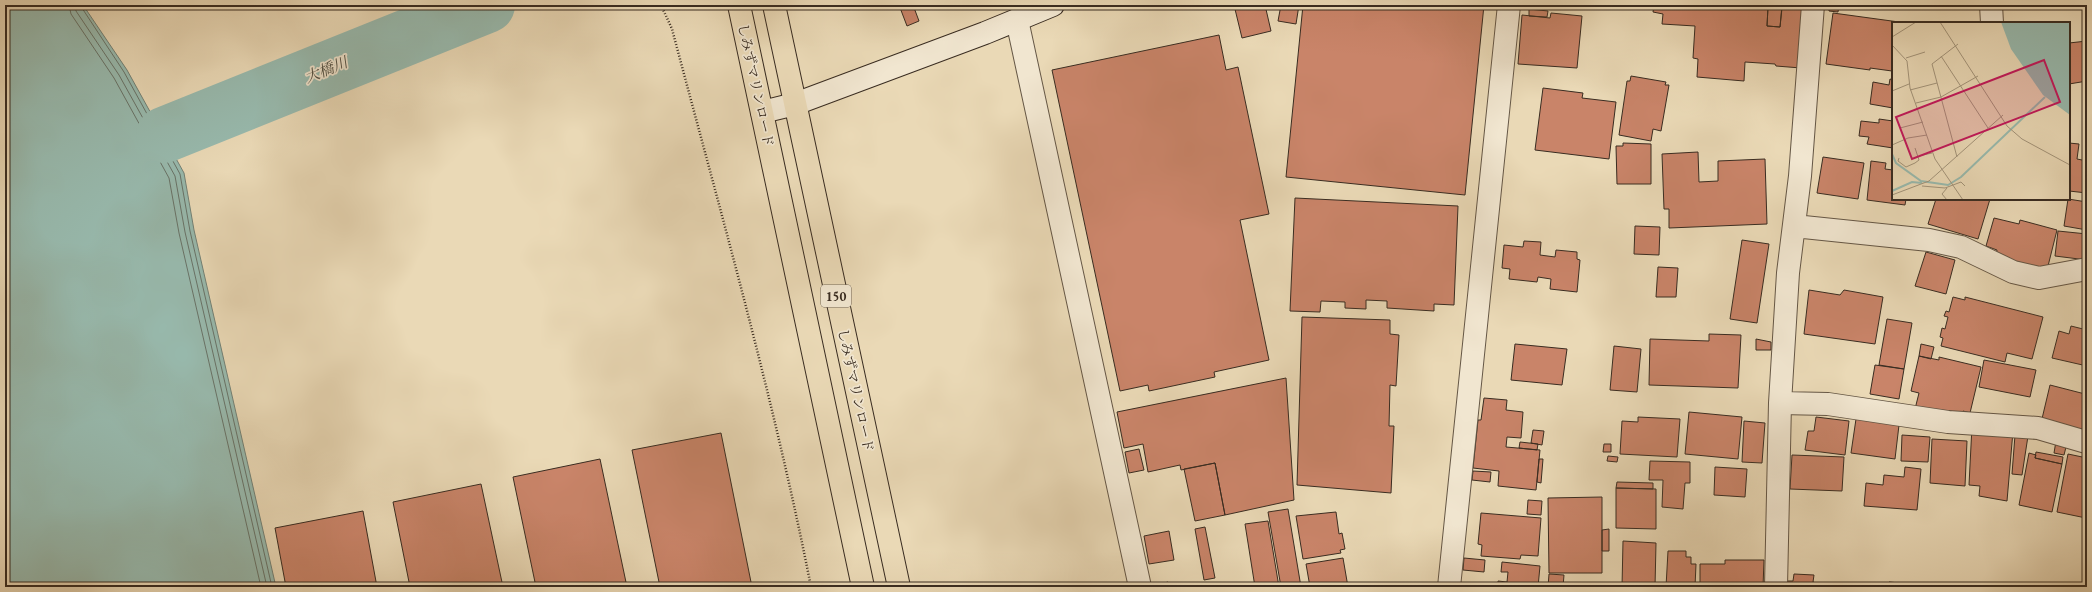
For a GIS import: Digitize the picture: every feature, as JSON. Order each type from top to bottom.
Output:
[{"type":"highway","name":"しみずマリンロード","points":[[739,5],[863,587]]},
{"type":"highway","name":"しみずマリンロード","points":[[774,5],[898,587]]},
{"type":"street","points":[[762,112],[795,104],[1053,5]]},
{"type":"street","points":[[1450,587],[1509,5]]},
{"type":"street","points":[[1776,587],[1780,403],[1788,273],[1800,176],[1813,5]]},
{"type":"street","points":[[1991,5],[1992,22]]},
{"type":"street","points":[[1017,20],[1140,587]]},
{"type":"street","points":[[1794,226],[1930,240],[1961,247],[2013,272],[2039,278],[2087,268]]},
{"type":"street","points":[[1780,403],[1828,404],[1948,422],[2038,428],[2086,442]]},
{"type":"path","points":[[661,5],[672,29],[792,489],[811,587]]},
{"type":"water","points":[[5,5],[83,5],[127,70],[184,173],[194,230],[276,587],[5,587]]},
{"type":"building","points":[[899,5],[913,5],[919,21],[907,26]]},
{"type":"building","points":[[1234,5],[1265,5],[1271,31],[1242,38]]},
{"type":"building","points":[[1281,5],[1299,5],[1296,24],[1278,21]]},
{"type":"building","points":[[1303,5],[1484,5],[1465,195],[1286,177]]},
{"type":"building","points":[[1522,5],[1544,5],[1544,8]]},
{"type":"building","points":[[1654,5],[1768,7],[1767,26],[1780,27],[1782,5],[1806,5],[1801,68],[1776,66],[1775,64],[1745,62],[1744,81],[1697,77],[1698,59],[1693,58],[1695,26],[1662,24],[1663,14],[1653,12]]},
{"type":"building","points":[[1829,5],[1839,5],[1838,12],[1829,11]]},
{"type":"building","points":[[1768,7],[1782,8],[1780,27],[1767,26]]},
{"type":"building","points":[[1529,9],[1548,11],[1547,17],[1529,16]]},
{"type":"building","points":[[1551,13],[1582,16],[1577,68],[1518,64],[1522,15],[1550,18]]},
{"type":"building","points":[[1833,13],[1899,22],[1892,22],[1892,71],[1870,68],[1870,70],[1826,64]]},
{"type":"building","points":[[1219,35],[1226,70],[1238,67],[1269,214],[1240,220],[1269,360],[1214,372],[1215,377],[1149,391],[1148,385],[1120,391],[1052,70]]},
{"type":"building","points":[[2087,41],[2087,81],[2070,84],[2070,43]]},
{"type":"building","points":[[1631,76],[1666,82],[1665,85],[1669,85],[1661,131],[1653,129],[1651,141],[1619,135],[1627,81],[1630,81]]},
{"type":"building","points":[[1890,79],[1892,80],[1892,108],[1870,104],[1873,82],[1889,85]]},
{"type":"building","points":[[1543,88],[1583,93],[1582,98],[1616,102],[1609,159],[1535,150]]},
{"type":"building","points":[[1879,119],[1892,121],[1892,148],[1867,144],[1869,137],[1859,136],[1861,121],[1879,123]]},
{"type":"building","points":[[1623,143],[1651,144],[1651,184],[1617,184],[1616,146],[1623,146]]},
{"type":"building","points":[[2070,143],[2079,144],[2077,159],[2087,161],[2087,193],[2070,191]]},
{"type":"building","points":[[1698,152],[1699,182],[1718,181],[1718,161],[1765,159],[1767,224],[1669,228],[1669,209],[1664,209],[1662,154]]},
{"type":"building","points":[[1823,157],[1864,163],[1858,199],[1817,193]]},
{"type":"building","points":[[1871,161],[1886,163],[1885,169],[1892,170],[1892,200],[1906,200],[1905,205],[1867,200]]},
{"type":"building","points":[[1295,198],[1458,206],[1454,305],[1434,304],[1434,311],[1387,308],[1387,301],[1366,300],[1366,309],[1345,308],[1345,302],[1321,301],[1320,312],[1290,311]]},
{"type":"building","points":[[1936,200],[1990,200],[1978,239],[1928,224]]},
{"type":"building","points":[[2068,200],[2087,202],[2087,230],[2064,226]]},
{"type":"building","points":[[1994,218],[2019,224],[2020,220],[2057,230],[2047,270],[1996,256],[1997,250],[1986,246]]},
{"type":"building","points":[[1635,226],[1660,227],[1659,255],[1634,254]]},
{"type":"building","points":[[2058,231],[2087,234],[2087,260],[2055,256]]},
{"type":"building","points":[[1742,240],[1769,244],[1757,323],[1730,319]]},
{"type":"building","points":[[1524,241],[1541,242],[1540,255],[1555,257],[1556,250],[1577,252],[1577,259],[1580,260],[1577,292],[1550,289],[1551,279],[1538,277],[1537,282],[1509,279],[1510,269],[1502,268],[1504,245],[1523,247]]},
{"type":"building","points":[[1926,252],[1955,260],[1946,294],[1915,286]]},
{"type":"building","points":[[1658,267],[1678,268],[1676,297],[1656,297]]},
{"type":"building","points":[[1809,290],[1840,295],[1844,290],[1883,297],[1875,344],[1804,334]]},
{"type":"building","points":[[1953,297],[1965,300],[1965,297],[2043,317],[2032,359],[2007,353],[2005,362],[1941,346],[1943,338],[1940,337],[1942,328],[1945,329],[1948,317],[1944,316],[1946,311],[1949,312]]},
{"type":"building","points":[[1302,317],[1390,320],[1390,334],[1399,335],[1396,386],[1390,385],[1389,426],[1394,426],[1391,493],[1297,485]]},
{"type":"building","points":[[1887,319],[1912,323],[1904,369],[1879,365]]},
{"type":"building","points":[[2071,326],[2087,330],[2087,366],[2052,358],[2059,331],[2069,334]]},
{"type":"building","points":[[1709,334],[1741,335],[1738,388],[1649,385],[1650,339],[1709,341]]},
{"type":"building","points":[[1756,339],[1771,342],[1771,350],[1756,350]]},
{"type":"building","points":[[1515,344],[1567,349],[1562,385],[1511,380]]},
{"type":"building","points":[[1921,344],[1934,347],[1931,359],[1919,356]]},
{"type":"building","points":[[1614,346],[1641,349],[1637,392],[1610,390]]},
{"type":"building","points":[[1919,356],[1939,360],[1939,357],[1981,367],[1970,413],[1963,411],[1961,420],[1915,409],[1919,393],[1911,391]]},
{"type":"building","points":[[1984,360],[2036,370],[2030,397],[1979,387]]},
{"type":"building","points":[[1875,365],[1904,369],[1899,399],[1870,394]]},
{"type":"building","points":[[1286,378],[1294,500],[1225,515],[1215,463],[1181,470],[1180,465],[1148,472],[1143,444],[1124,448],[1117,412]]},
{"type":"building","points":[[2050,385],[2085,394],[2087,385],[2087,434],[2041,423]]},
{"type":"building","points":[[1484,398],[1507,400],[1506,410],[1523,412],[1521,438],[1507,437],[1506,447],[1540,450],[1536,490],[1498,486],[1499,471],[1473,468],[1478,420],[1481,420]]},
{"type":"building","points":[[1689,412],[1742,417],[1738,459],[1685,454]]},
{"type":"building","points":[[1638,417],[1680,419],[1677,457],[1620,454],[1622,421],[1638,422]]},
{"type":"building","points":[[1816,417],[1849,421],[1845,455],[1805,450],[1808,431],[1814,431]]},
{"type":"building","points":[[1856,419],[1899,425],[1895,459],[1851,453]]},
{"type":"building","points":[[1744,421],[1765,423],[1762,463],[1742,462]]},
{"type":"building","points":[[1972,426],[2013,431],[2007,501],[1979,496],[1980,486],[1969,485]]},
{"type":"building","points":[[1533,430],[1544,431],[1542,445],[1531,443]]},
{"type":"building","points":[[721,433],[752,587],[660,587],[632,450]]},
{"type":"building","points":[[1902,435],[1930,437],[1928,462],[1901,461]]},
{"type":"building","points":[[2015,435],[2028,436],[2022,475],[2012,474]]},
{"type":"building","points":[[1932,439],[1967,441],[1965,486],[1930,483]]},
{"type":"building","points":[[2056,441],[2067,443],[2064,455],[2054,453]]},
{"type":"building","points":[[1520,442],[1538,444],[1537,450],[1519,448]]},
{"type":"building","points":[[1604,444],[1611,444],[1611,452],[1603,452]]},
{"type":"building","points":[[1139,449],[1144,470],[1129,473],[1125,452]]},
{"type":"building","points":[[2036,452],[2063,457],[2062,464],[2035,458]]},
{"type":"building","points":[[2029,453],[2036,455],[2035,458],[2062,464],[2052,512],[2019,505]]},
{"type":"building","points":[[2068,454],[2087,458],[2086,518],[2057,512]]},
{"type":"building","points":[[1792,455],[1844,457],[1842,491],[1790,489]]},
{"type":"building","points":[[1608,456],[1618,457],[1617,462],[1607,461]]},
{"type":"building","points":[[600,459],[627,587],[536,587],[513,477]]},
{"type":"building","points":[[1539,459],[1543,459],[1541,483],[1537,482]]},
{"type":"building","points":[[1650,461],[1690,462],[1690,483],[1685,483],[1683,509],[1662,507],[1663,480],[1649,480]]},
{"type":"building","points":[[1215,463],[1225,515],[1195,521],[1184,469]]},
{"type":"building","points":[[1715,467],[1747,469],[1745,497],[1714,495]]},
{"type":"building","points":[[1905,467],[1921,469],[1917,510],[1864,506],[1866,483],[1883,485],[1884,475],[1904,477]]},
{"type":"building","points":[[1473,471],[1491,472],[1490,482],[1472,480]]},
{"type":"building","points":[[1617,482],[1653,483],[1653,489],[1616,488]]},
{"type":"building","points":[[481,484],[503,587],[410,587],[393,502]]},
{"type":"building","points":[[1616,488],[1656,489],[1656,529],[1616,528]]},
{"type":"building","points":[[1602,497],[1602,573],[1549,573],[1548,498]]},
{"type":"building","points":[[1528,500],[1542,501],[1541,515],[1527,514]]},
{"type":"building","points":[[1288,509],[1301,587],[1281,587],[1268,512]]},
{"type":"building","points":[[363,511],[377,587],[286,587],[275,528]]},
{"type":"building","points":[[1336,512],[1339,534],[1342,533],[1345,549],[1340,550],[1341,553],[1303,559],[1296,516]]},
{"type":"building","points":[[1481,513],[1541,518],[1538,556],[1521,555],[1520,559],[1481,556],[1482,545],[1478,544]]},
{"type":"building","points":[[1268,521],[1279,587],[1255,587],[1245,524]]},
{"type":"building","points":[[1205,527],[1215,578],[1204,580],[1195,529]]},
{"type":"building","points":[[1609,529],[1609,551],[1602,551],[1602,530]]},
{"type":"building","points":[[1169,531],[1174,560],[1149,564],[1144,536]]},
{"type":"building","points":[[1623,541],[1656,543],[1655,587],[1622,587]]},
{"type":"building","points":[[1668,551],[1686,551],[1686,557],[1691,557],[1691,564],[1696,564],[1695,587],[1666,587]]},
{"type":"building","points":[[1343,558],[1348,587],[1310,587],[1306,564]]},
{"type":"building","points":[[1464,558],[1485,560],[1484,572],[1463,570]]},
{"type":"building","points":[[1725,560],[1764,560],[1763,587],[1700,587],[1700,564],[1725,564]]},
{"type":"building","points":[[1502,562],[1540,566],[1538,587],[1498,587],[1498,581],[1507,582],[1508,572],[1501,572]]},
{"type":"building","points":[[1549,574],[1564,575],[1563,587],[1548,587]]},
{"type":"building","points":[[1794,574],[1814,575],[1813,582],[1816,583],[1816,587],[1787,587],[1787,581],[1793,581]]},
{"type":"building","points":[[1168,582],[1169,587],[1156,587],[1156,585]]},
{"type":"building","points":[[1889,582],[1911,584],[1911,587],[1889,587]]},
{"type":"waterway","name":"大橋川","points":[[164,135],[487,5]]}]
